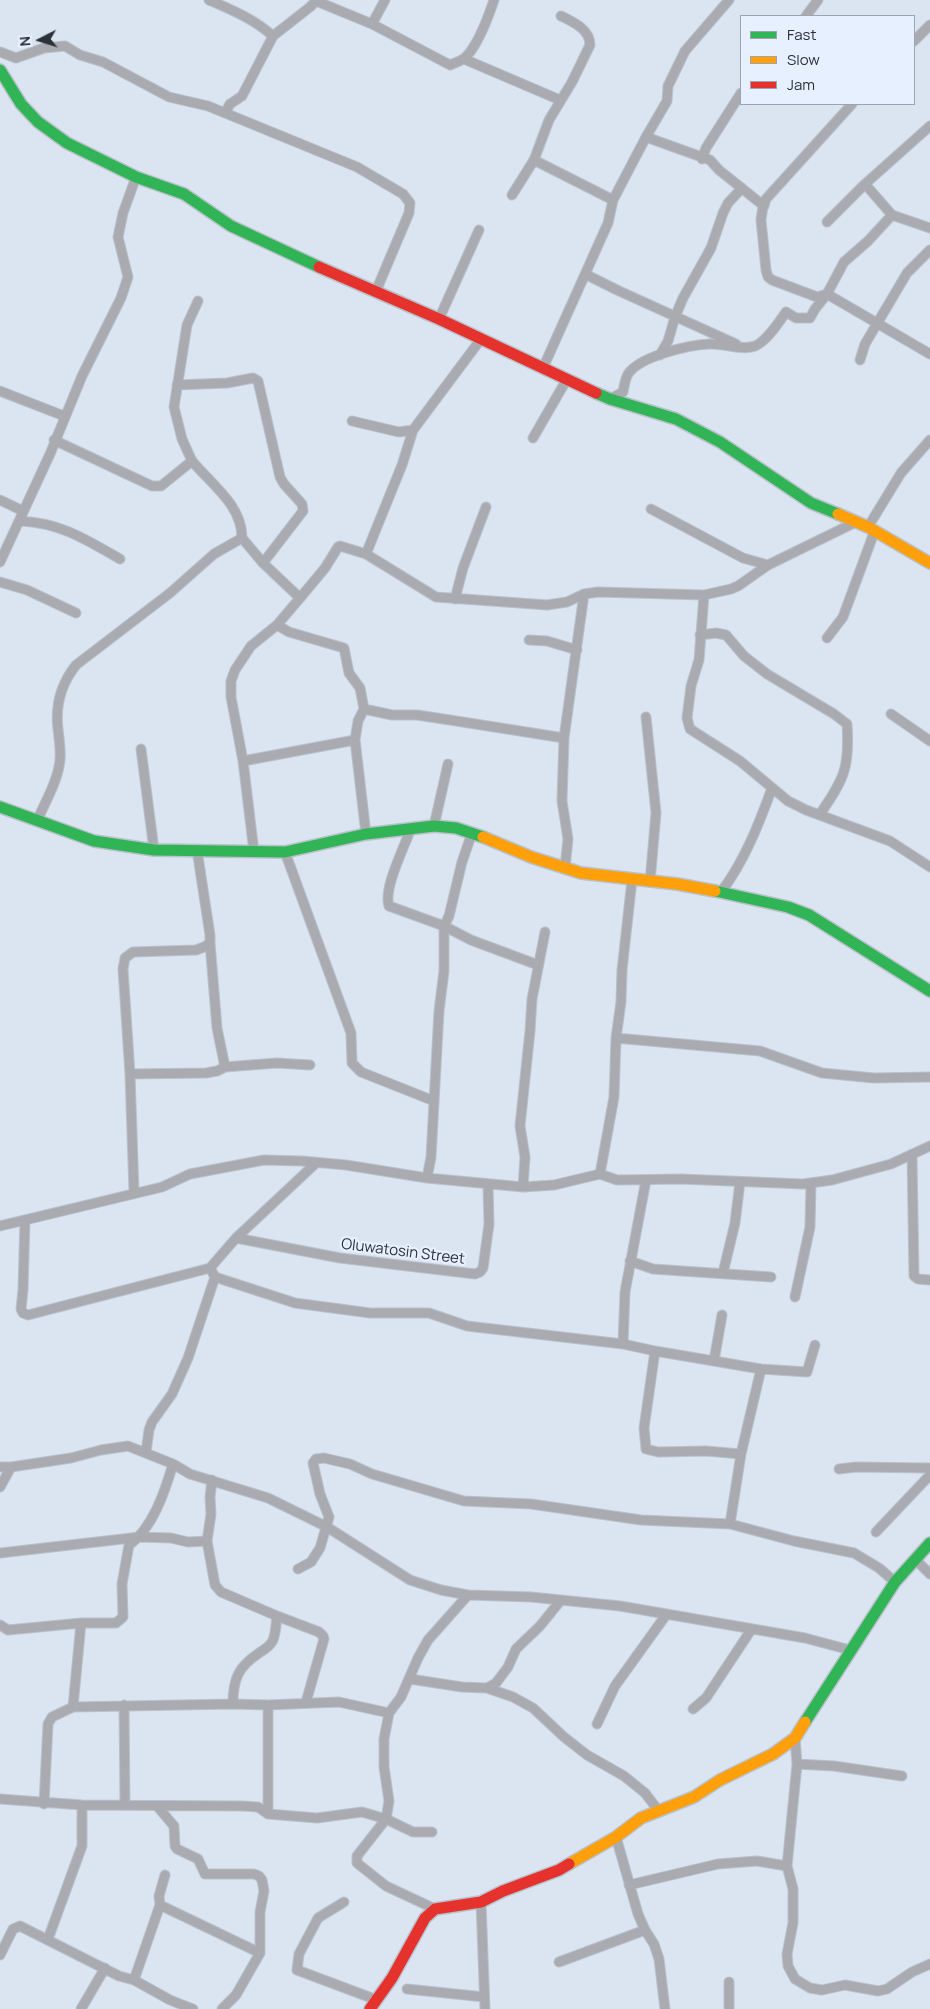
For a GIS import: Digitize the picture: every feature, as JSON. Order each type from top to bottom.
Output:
[{"type":"street","points":[[209,0],[239,13],[262,26],[273,36]]},
{"type":"street","points":[[225,114],[230,104],[242,96],[273,36],[310,7],[316,0],[329,2],[450,65],[464,59],[482,30],[494,0]]},
{"type":"street","points":[[372,24],[385,0]]},
{"type":"street","points":[[543,368],[608,223],[613,200],[667,101],[668,86],[685,51],[729,0]]},
{"type":"street","points":[[807,15],[818,0]]},
{"type":"street","points":[[512,195],[534,160],[549,120],[586,56],[590,45],[590,38],[586,32],[561,16]]},
{"type":"street","points":[[915,40],[930,24]]},
{"type":"street","points":[[0,52],[16,58],[44,48],[65,46],[80,55],[103,62],[170,97],[208,106],[357,167],[403,194],[410,203],[409,212],[376,291]]},
{"type":"street","points":[[464,59],[560,100]]},
{"type":"street","points":[[0,70],[21,104],[44,128],[74,146],[136,177],[184,194],[231,226],[289,254],[439,319],[610,399],[676,419],[720,442],[811,503],[871,528],[930,563]]},
{"type":"street","points":[[702,159],[706,148],[740,95]]},
{"type":"street","points":[[828,294],[817,298],[768,277],[761,211],[766,199],[851,105]]},
{"type":"street","points":[[827,222],[865,184],[930,126]]},
{"type":"street","points":[[646,137],[702,159],[710,160],[764,206]]},
{"type":"street","points":[[534,160],[613,200]]},
{"type":"street","points":[[0,562],[50,454],[54,440],[86,367],[121,298],[128,277],[118,237],[123,213],[136,177]]},
{"type":"street","points":[[865,184],[892,215],[930,228]]},
{"type":"street","points":[[660,355],[668,341],[675,317],[711,248],[728,203],[742,188]]},
{"type":"street","points":[[610,399],[623,392],[628,375],[635,367],[660,355],[710,344],[743,347],[756,346],[775,328],[786,312],[796,318],[810,318],[828,294],[844,262],[868,241],[892,215]]},
{"type":"street","points":[[439,319],[479,230]]},
{"type":"street","points":[[860,360],[865,344],[906,272],[930,250]]},
{"type":"street","points":[[584,274],[743,347]]},
{"type":"street","points":[[828,294],[930,354]]},
{"type":"street","points":[[198,301],[187,325],[174,407],[182,439],[192,462],[233,505],[242,529],[242,538],[263,563],[300,598]]},
{"type":"street","points":[[366,554],[402,465],[413,430],[481,339]]},
{"type":"street","points":[[177,385],[227,382],[253,378],[258,381],[280,478],[302,504],[302,511],[263,563]]},
{"type":"street","points":[[533,438],[567,379]]},
{"type":"street","points":[[0,391],[64,416]]},
{"type":"street","points":[[352,421],[399,432],[413,430]]},
{"type":"street","points":[[54,440],[152,486],[161,486],[192,462]]},
{"type":"street","points":[[826,638],[843,617],[871,528],[901,473],[930,440]]},
{"type":"street","points":[[0,500],[24,511]]},
{"type":"street","points":[[455,599],[463,568],[486,507]]},
{"type":"street","points":[[651,509],[743,558],[768,564]]},
{"type":"street","points":[[20,520],[39,522],[64,529],[120,559]]},
{"type":"street","points":[[254,852],[243,761],[231,697],[231,681],[235,670],[252,646],[277,625],[325,568],[338,547],[343,546],[366,554],[436,597],[547,605],[567,602],[584,594],[598,592],[704,595],[738,586],[768,564],[856,522]]},
{"type":"street","points":[[37,821],[56,777],[60,760],[57,725],[58,699],[65,679],[76,665],[170,593],[214,554],[242,538]]},
{"type":"street","points":[[0,582],[27,590],[76,612]]},
{"type":"street","points":[[566,868],[568,839],[562,801],[564,738],[584,594]]},
{"type":"street","points":[[704,595],[699,660],[691,686],[687,718],[690,729],[740,761],[788,801],[806,810],[890,841],[930,867]]},
{"type":"street","points":[[277,625],[289,632],[344,648],[349,673],[360,688],[364,709],[358,720],[355,740],[366,834]]},
{"type":"street","points":[[700,636],[716,633],[726,635],[744,656],[767,674],[834,714],[847,724],[848,754],[845,773],[820,814]]},
{"type":"street","points":[[529,640],[547,641],[577,650]]},
{"type":"street","points":[[364,709],[392,715],[416,715],[564,738]]},
{"type":"street","points":[[891,714],[930,741]]},
{"type":"street","points":[[646,717],[656,814],[650,882]]},
{"type":"street","points":[[243,761],[355,740]]},
{"type":"street","points":[[141,749],[154,850]]},
{"type":"street","points":[[434,826],[448,764]]},
{"type":"street","points":[[720,892],[729,881],[760,823],[772,788]]},
{"type":"street","points":[[0,807],[94,841],[154,850],[285,852],[366,834],[434,826],[456,828],[494,840],[531,857],[580,873],[720,892],[788,907],[808,915],[930,991]]},
{"type":"street","points":[[411,828],[389,887],[387,900],[389,906],[444,926],[471,940],[538,964]]},
{"type":"street","points":[[427,1178],[431,1158],[438,1021],[444,971],[444,926],[449,916],[462,862],[472,833]]},
{"type":"street","points":[[197,850],[210,934],[217,1028],[225,1066]]},
{"type":"street","points":[[285,852],[350,1033],[352,1063],[361,1072],[434,1101]]},
{"type":"street","points":[[600,1174],[614,1097],[616,1038],[632,880]]},
{"type":"street","points":[[523,1187],[525,1157],[520,1126],[532,999],[545,932]]},
{"type":"street","points":[[134,1192],[130,1074],[123,969],[125,958],[133,952],[196,950],[204,948],[210,943]]},
{"type":"street","points":[[616,1038],[760,1051],[822,1073],[874,1078],[930,1077]]},
{"type":"street","points":[[130,1074],[206,1073],[217,1071],[225,1066],[277,1063],[310,1065]]},
{"type":"street","points":[[0,1226],[134,1192],[162,1187],[190,1174],[273,1160],[362,1167],[427,1178],[523,1187],[554,1185],[600,1174],[617,1180],[811,1183],[832,1180],[891,1164],[930,1146]]},
{"type":"street","points":[[912,1154],[914,1276],[918,1279],[930,1280]]},
{"type":"street","points":[[24,1220],[21,1309],[23,1313],[28,1315],[210,1268],[236,1238],[316,1163]]},
{"type":"street","points":[[623,1344],[625,1292],[646,1180]]},
{"type":"street","points":[[722,1273],[735,1223],[740,1182]]},
{"type":"street","points":[[795,1297],[810,1227],[811,1183]]},
{"type":"street","name":"Oluwatosin Street","points":[[236,1238],[340,1258],[475,1274],[480,1272],[482,1268],[489,1224],[488,1184]]},
{"type":"street","points":[[630,1261],[653,1269],[771,1277]]},
{"type":"street","points":[[146,1452],[152,1422],[172,1394],[188,1358],[215,1278],[210,1268]]},
{"type":"street","points":[[215,1278],[295,1303],[370,1313],[429,1313],[467,1326],[623,1344],[762,1369],[807,1372],[814,1345]]},
{"type":"street","points":[[714,1361],[722,1315]]},
{"type":"street","points":[[655,1351],[644,1428],[646,1449],[658,1452],[706,1451],[740,1454]]},
{"type":"street","points":[[730,1524],[740,1454],[762,1369]]},
{"type":"street","points":[[0,1467],[71,1458],[128,1446],[173,1464],[190,1474],[268,1498],[327,1527],[410,1580],[440,1590],[468,1595],[510,1595],[620,1606],[805,1638],[850,1650]]},
{"type":"street","points":[[298,1569],[311,1562],[320,1548],[327,1527],[329,1517],[320,1494],[313,1463],[316,1459],[324,1458],[350,1464],[372,1474],[464,1501],[531,1504],[641,1520],[730,1524],[854,1554],[879,1568],[895,1582]]},
{"type":"street","points":[[0,1626],[8,1630],[81,1623],[116,1623],[120,1621],[123,1617],[122,1584],[129,1545],[140,1537],[152,1519],[173,1464]]},
{"type":"street","points":[[0,1487],[11,1467]]},
{"type":"street","points":[[839,1469],[930,1468]]},
{"type":"street","points":[[876,1532],[930,1474]]},
{"type":"street","points":[[212,1480],[211,1514],[207,1541],[215,1586],[221,1592],[319,1632],[323,1636],[324,1640],[306,1702]]},
{"type":"street","points":[[0,1553],[140,1537],[171,1538],[188,1542],[207,1541]]},
{"type":"street","points":[[344,1902],[318,1918],[299,1954],[297,1970],[374,2004],[425,1918],[435,1909],[481,1902],[503,1891],[558,1870],[616,1837],[641,1818],[694,1797],[720,1780],[773,1754],[795,1738],[895,1582],[930,1543]]},
{"type":"street","points":[[916,1560],[930,1574]]},
{"type":"street","points":[[435,1909],[386,1886],[356,1863],[357,1856],[386,1819],[389,1801],[384,1767],[384,1739],[389,1713],[401,1697],[428,1640],[468,1595]]},
{"type":"street","points":[[487,1688],[496,1683],[508,1667],[516,1649],[540,1626],[561,1600]]},
{"type":"street","points":[[597,1724],[615,1686],[666,1615]]},
{"type":"street","points":[[233,1704],[233,1687],[238,1673],[248,1661],[273,1641],[277,1616]]},
{"type":"street","points":[[73,1707],[81,1623]]},
{"type":"street","points":[[694,1709],[706,1698],[751,1630]]},
{"type":"street","points":[[410,1679],[462,1687],[487,1688],[513,1697],[533,1708],[586,1755],[624,1776],[645,1793],[658,1810]]},
{"type":"street","points":[[44,1804],[48,1724],[52,1717],[73,1707],[268,1705],[339,1702],[389,1713]]},
{"type":"street","points":[[124,1705],[125,1806]]},
{"type":"street","points":[[268,1705],[268,1814]]},
{"type":"street","points":[[795,1738],[797,1764],[787,1866],[793,1889],[793,1923],[787,1954],[788,1966],[795,1979],[810,1988],[822,1990],[845,1985],[878,1991],[887,1989],[912,1972],[930,1964]]},
{"type":"street","points":[[797,1764],[834,1766],[902,1776]]},
{"type":"street","points":[[0,1799],[44,1804],[258,1806],[268,1814],[317,1818],[362,1812],[386,1819],[412,1832],[432,1832]]},
{"type":"street","points":[[48,1939],[81,1853],[82,1805]]},
{"type":"street","points":[[158,1806],[174,1826],[175,1846],[177,1849],[198,1859],[205,1874],[254,1874],[259,1876],[264,1891],[260,1912],[260,1952],[236,1995],[222,2009]]},
{"type":"street","points":[[616,1837],[638,1914],[654,1944],[659,1959],[662,2007]]},
{"type":"street","points":[[629,1885],[718,1864],[758,1860],[787,1866]]},
{"type":"street","points":[[134,1980],[160,1905],[159,1896],[166,1874]]},
{"type":"street","points":[[481,1902],[485,2009]]},
{"type":"street","points":[[160,1905],[260,1952]]},
{"type":"street","points":[[0,1955],[14,1929],[20,1926],[119,1976],[134,1980],[170,2000],[193,2009]]},
{"type":"street","points":[[559,1962],[645,1930]]},
{"type":"street","points":[[81,2009],[105,1968]]},
{"type":"street","points":[[728,1982],[729,2009]]},
{"type":"street","points":[[407,1989],[484,1997]]},
{"type":"traffic: fast","points":[[0,70],[21,104],[38,122],[67,143],[136,177],[184,194],[231,226],[319,267]]},
{"type":"traffic: fast","points":[[596,393],[676,419],[720,442],[811,503],[838,514]]},
{"type":"traffic: fast","points":[[0,807],[94,841],[154,850],[285,852],[366,834],[434,826],[456,828],[483,837]]},
{"type":"traffic: fast","points":[[715,891],[788,907],[809,915],[930,991]]},
{"type":"traffic: fast","points":[[805,1722],[895,1582],[930,1543]]},
{"type":"traffic: slow","points":[[838,514],[868,527],[930,563]]},
{"type":"traffic: slow","points":[[483,837],[531,857],[581,873],[677,884],[715,891]]},
{"type":"traffic: slow","points":[[569,1864],[616,1837],[641,1818],[694,1797],[720,1780],[773,1754],[795,1738],[805,1722]]},
{"type":"traffic: jam","points":[[319,267],[439,319],[596,393]]},
{"type":"traffic: jam","points":[[370,2009],[392,1978],[425,1918],[435,1909],[481,1902],[503,1891],[559,1870],[569,1864]]}]
